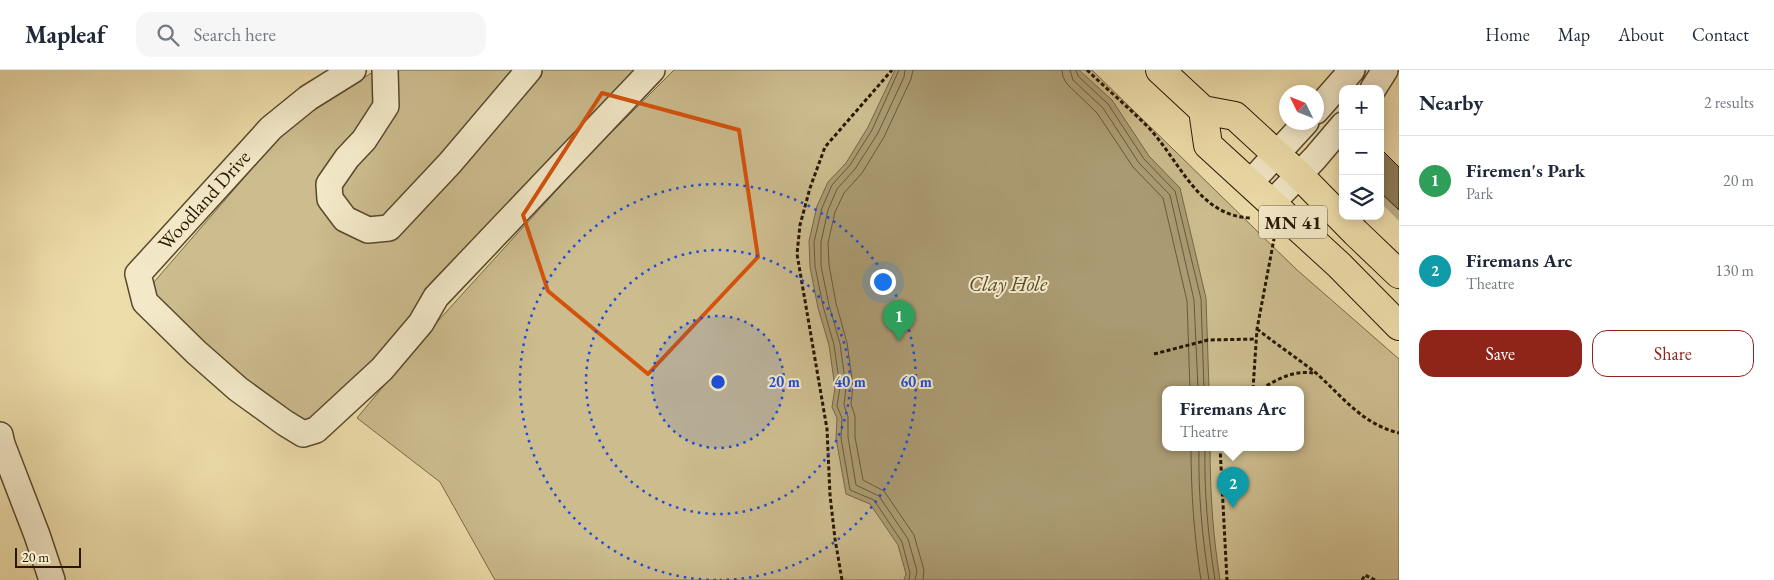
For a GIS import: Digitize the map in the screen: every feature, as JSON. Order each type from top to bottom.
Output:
[{"type":"main road","points":[[1160,70],[1203,110]]},
{"type":"main road","name":"MN 41","points":[[1399,274],[1235,116],[1203,110],[1208,145],[1250,183],[1266,211],[1339,265],[1399,326]]},
{"type":"street","name":"Woodland Drive","points":[[353,70],[308,98],[271,128],[138,274],[145,302],[196,352],[238,389],[303,434],[316,430],[382,369],[422,323],[436,297],[652,70]]},
{"type":"street","points":[[385,70],[386,106],[364,140],[347,158],[329,184],[330,198],[345,218],[368,230],[389,228],[450,163],[529,70]]},
{"type":"street","points":[[1324,102],[1352,70]]},
{"type":"street","points":[[1376,85],[1385,70]]},
{"type":"street","points":[[1266,211],[1339,129]]},
{"type":"street","points":[[1250,183],[1299,130]]},
{"type":"street","points":[[0,435],[52,580]]},
{"type":"path","points":[[842,580],[830,495],[827,429],[797,254],[800,225],[810,188],[825,147],[892,70]]},
{"type":"path","points":[[1087,70],[1149,129],[1210,204],[1226,214],[1238,218],[1266,211]]},
{"type":"path","points":[[1253,386],[1257,329],[1276,233]]},
{"type":"path","points":[[1257,329],[1316,374],[1356,413],[1373,423],[1399,432]]},
{"type":"path","points":[[1154,354],[1208,340],[1256,339]]},
{"type":"path","points":[[1267,386],[1292,373],[1316,374]]},
{"type":"path","points":[[1220,451],[1227,580]]},
{"type":"path","points":[[1362,580],[1365,575],[1375,580]]},
{"type":"highlighted area","points":[[602,93],[739,130],[758,257],[648,374],[548,291],[523,215]]},
{"type":"shaded area","points":[[376,70],[634,70],[427,294],[415,317],[348,388],[320,414],[300,422],[156,305],[154,282],[289,126]]},
{"type":"shaded area","points":[[674,70],[1092,70],[1296,269],[1399,359],[1399,580],[495,580],[440,482],[357,418],[437,322],[586,158]]},
{"type":"water","name":"Clay Hole","points":[[895,70],[1079,70],[1112,100],[1149,156],[1180,188],[1206,298],[1209,386],[1162,386],[1162,451],[1210,451],[1212,514],[1220,580],[904,580],[906,574],[898,545],[870,504],[846,494],[836,438],[837,418],[832,407],[835,388],[829,345],[818,308],[810,267],[809,241],[817,206],[828,182],[846,163],[868,127]]},
{"type":"building","points":[[1384,152],[1399,167],[1399,210],[1384,196]]},
{"type":"place","name":"Firemen's Park","points":[[899,341]]},
{"type":"place","name":"Firemans Arc","points":[[1233,508]]}]
